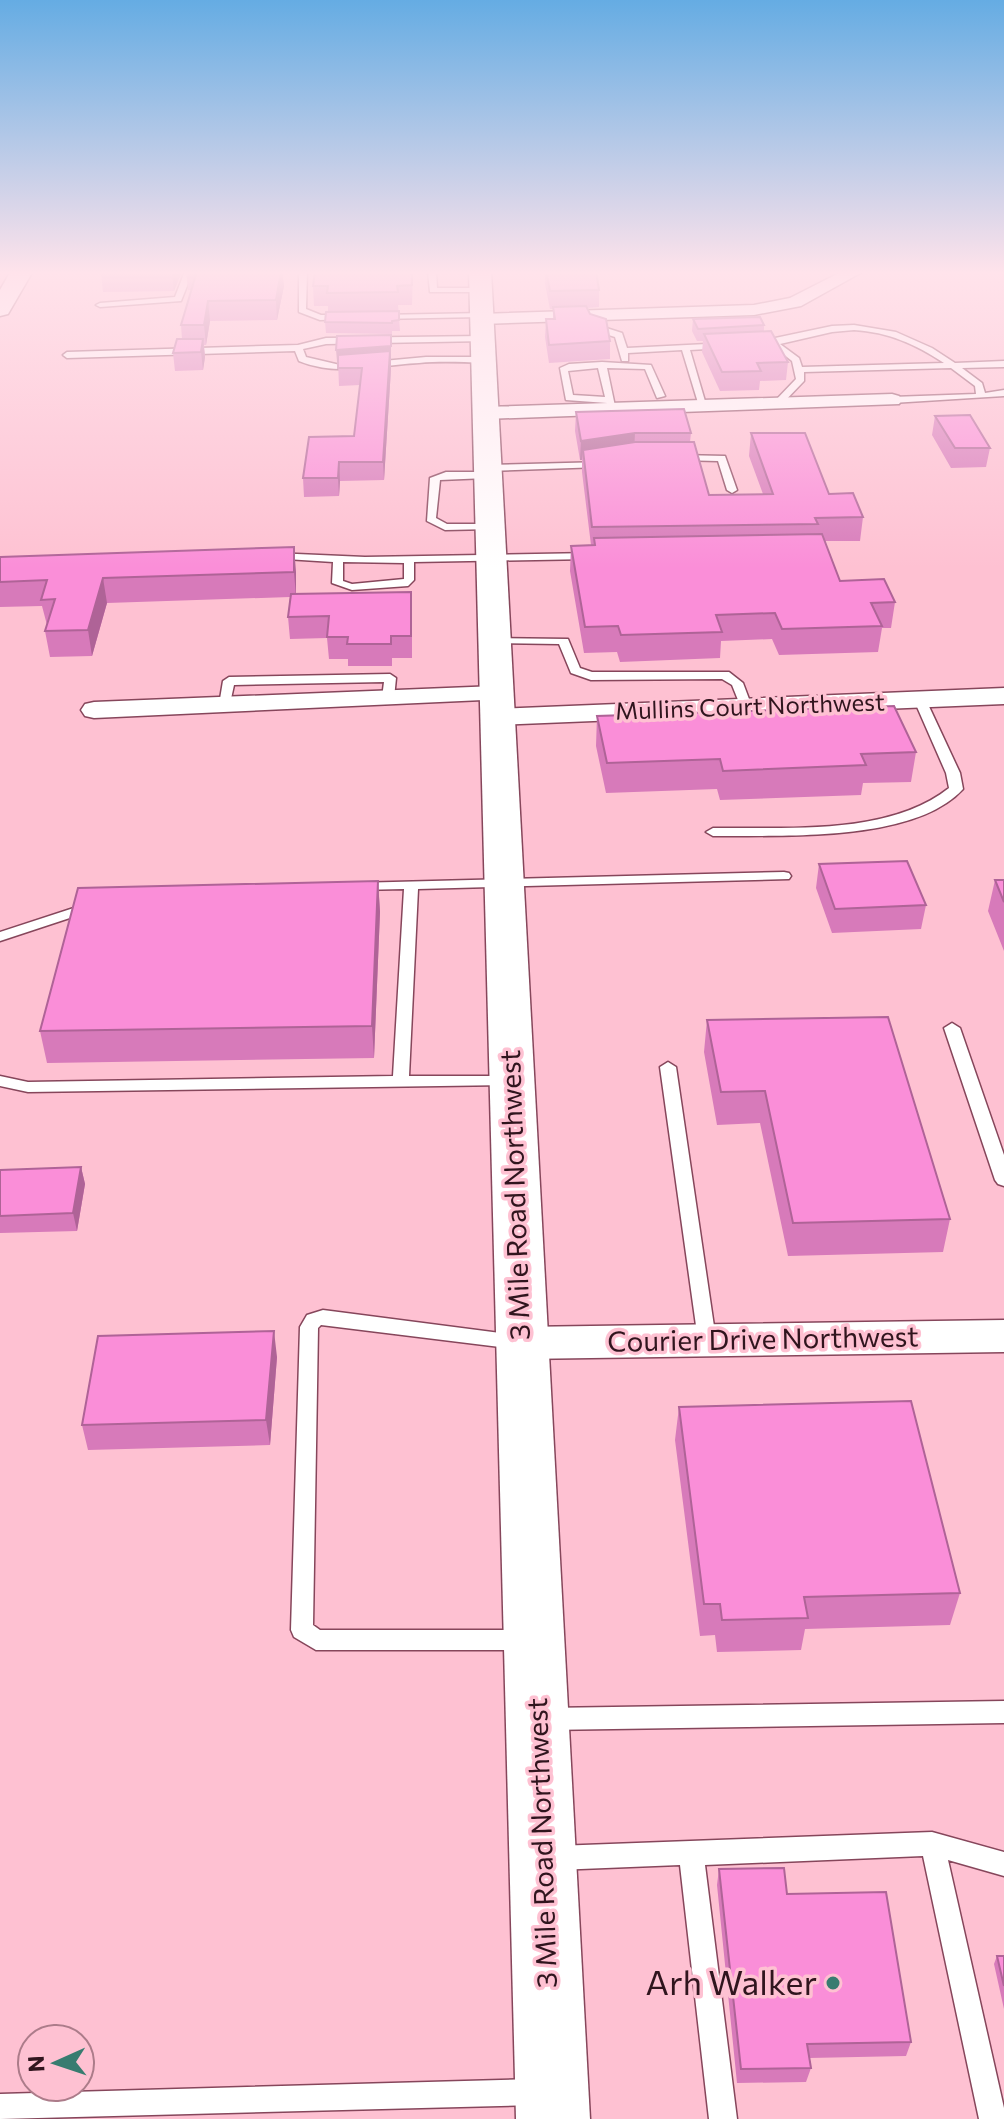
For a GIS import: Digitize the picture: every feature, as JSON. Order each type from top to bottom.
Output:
[{"type":"main road","name":"3 Mile Road Northwest","points":[[483,370],[553,2106]]},
{"type":"street","points":[[485,413],[612,405],[704,406],[892,400]]},
{"type":"street","name":"Mullins Court Northwest","points":[[94,710],[388,698],[496,705],[746,707],[1004,696]]},
{"type":"street","name":"Courier Drive Northwest","points":[[522,1343],[1004,1336]]},
{"type":"lane","points":[[564,370],[569,398],[612,405],[603,370]]},
{"type":"lane","points":[[649,370],[660,396]]},
{"type":"lane","points":[[692,370],[704,406]]},
{"type":"lane","points":[[777,404],[801,379],[798,370]]},
{"type":"lane","points":[[960,370],[979,385],[981,396]]},
{"type":"lane","points":[[892,400],[1004,393]]},
{"type":"lane","points":[[663,458],[722,458],[732,490]]},
{"type":"lane","points":[[487,471],[608,463]]},
{"type":"lane","points":[[261,556],[409,559],[490,542],[598,556]]},
{"type":"lane","points":[[338,557],[338,583],[352,587],[404,584],[409,580],[409,559]]},
{"type":"lane","points":[[494,641],[564,641],[575,670],[591,676],[725,675],[737,683],[746,707]]},
{"type":"lane","points":[[713,832],[855,827],[937,808],[956,789],[953,773],[920,700]]},
{"type":"lane","points":[[349,886],[784,876]]},
{"type":"lane","points":[[401,1081],[411,884]]},
{"type":"lane","points":[[0,937],[102,903]]},
{"type":"lane","points":[[952,1028],[1004,1180]]},
{"type":"lane","points":[[668,1067],[707,1340]]},
{"type":"lane","points":[[0,1081],[28,1087],[510,1080]]},
{"type":"lane","points":[[522,1343],[323,1317],[314,1320],[309,1327],[302,1630],[316,1640],[534,1639]]},
{"type":"lane","points":[[537,1719],[1004,1712]]},
{"type":"lane","points":[[542,1858],[932,1844],[1004,1864]]},
{"type":"lane","points":[[932,1844],[993,2119]]},
{"type":"lane","points":[[691,1853],[723,2119]]},
{"type":"lane","points":[[0,2107],[117,2111],[553,2106]]},
{"type":"building","points":[[362,370],[389,370],[383,462],[339,462],[338,478],[303,478],[309,437],[354,436]]},
{"type":"building","points":[[721,370],[761,371],[722,372]]},
{"type":"building","points":[[684,409],[691,433],[635,433],[581,441],[576,412]]},
{"type":"building","points":[[970,415],[990,448],[955,448],[935,416]]},
{"type":"building","points":[[751,433],[805,433],[829,494],[853,493],[863,517],[815,518],[818,524],[592,527],[583,450],[635,442],[694,442],[709,495],[773,494]]},
{"type":"building","points":[[822,534],[840,581],[884,579],[895,602],[871,603],[882,626],[782,629],[775,613],[716,615],[722,632],[621,635],[618,626],[585,627],[571,546],[595,545],[594,538]]},
{"type":"building","points":[[294,547],[294,572],[103,578],[88,630],[45,631],[55,599],[41,600],[47,580],[0,582],[0,557]]},
{"type":"building","points":[[411,592],[411,636],[391,636],[391,644],[347,644],[348,637],[327,637],[329,616],[288,617],[291,594]]},
{"type":"building","points":[[894,706],[916,752],[861,754],[866,765],[723,771],[720,759],[607,763],[597,716]]},
{"type":"building","points":[[907,861],[926,905],[835,909],[819,864]]},
{"type":"building","points":[[995,880],[1004,880],[1004,902]]},
{"type":"building","points":[[378,881],[372,1026],[40,1031],[78,888]]},
{"type":"building","points":[[888,1017],[950,1219],[793,1223],[765,1091],[721,1092],[707,1020]]},
{"type":"building","points":[[81,1167],[73,1213],[0,1216],[0,1170]]},
{"type":"building","points":[[274,1331],[266,1420],[82,1425],[98,1336]]},
{"type":"building","points":[[911,1401],[960,1593],[804,1597],[808,1618],[722,1620],[720,1604],[704,1604],[679,1407]]},
{"type":"building","points":[[784,1868],[787,1894],[886,1892],[911,2042],[807,2044],[811,2068],[741,2069],[719,1869]]},
{"type":"building","points":[[997,1956],[1004,1956],[1004,1986]]},
{"type":"place","name":"Arh Walker","points":[[833,1983]]}]
